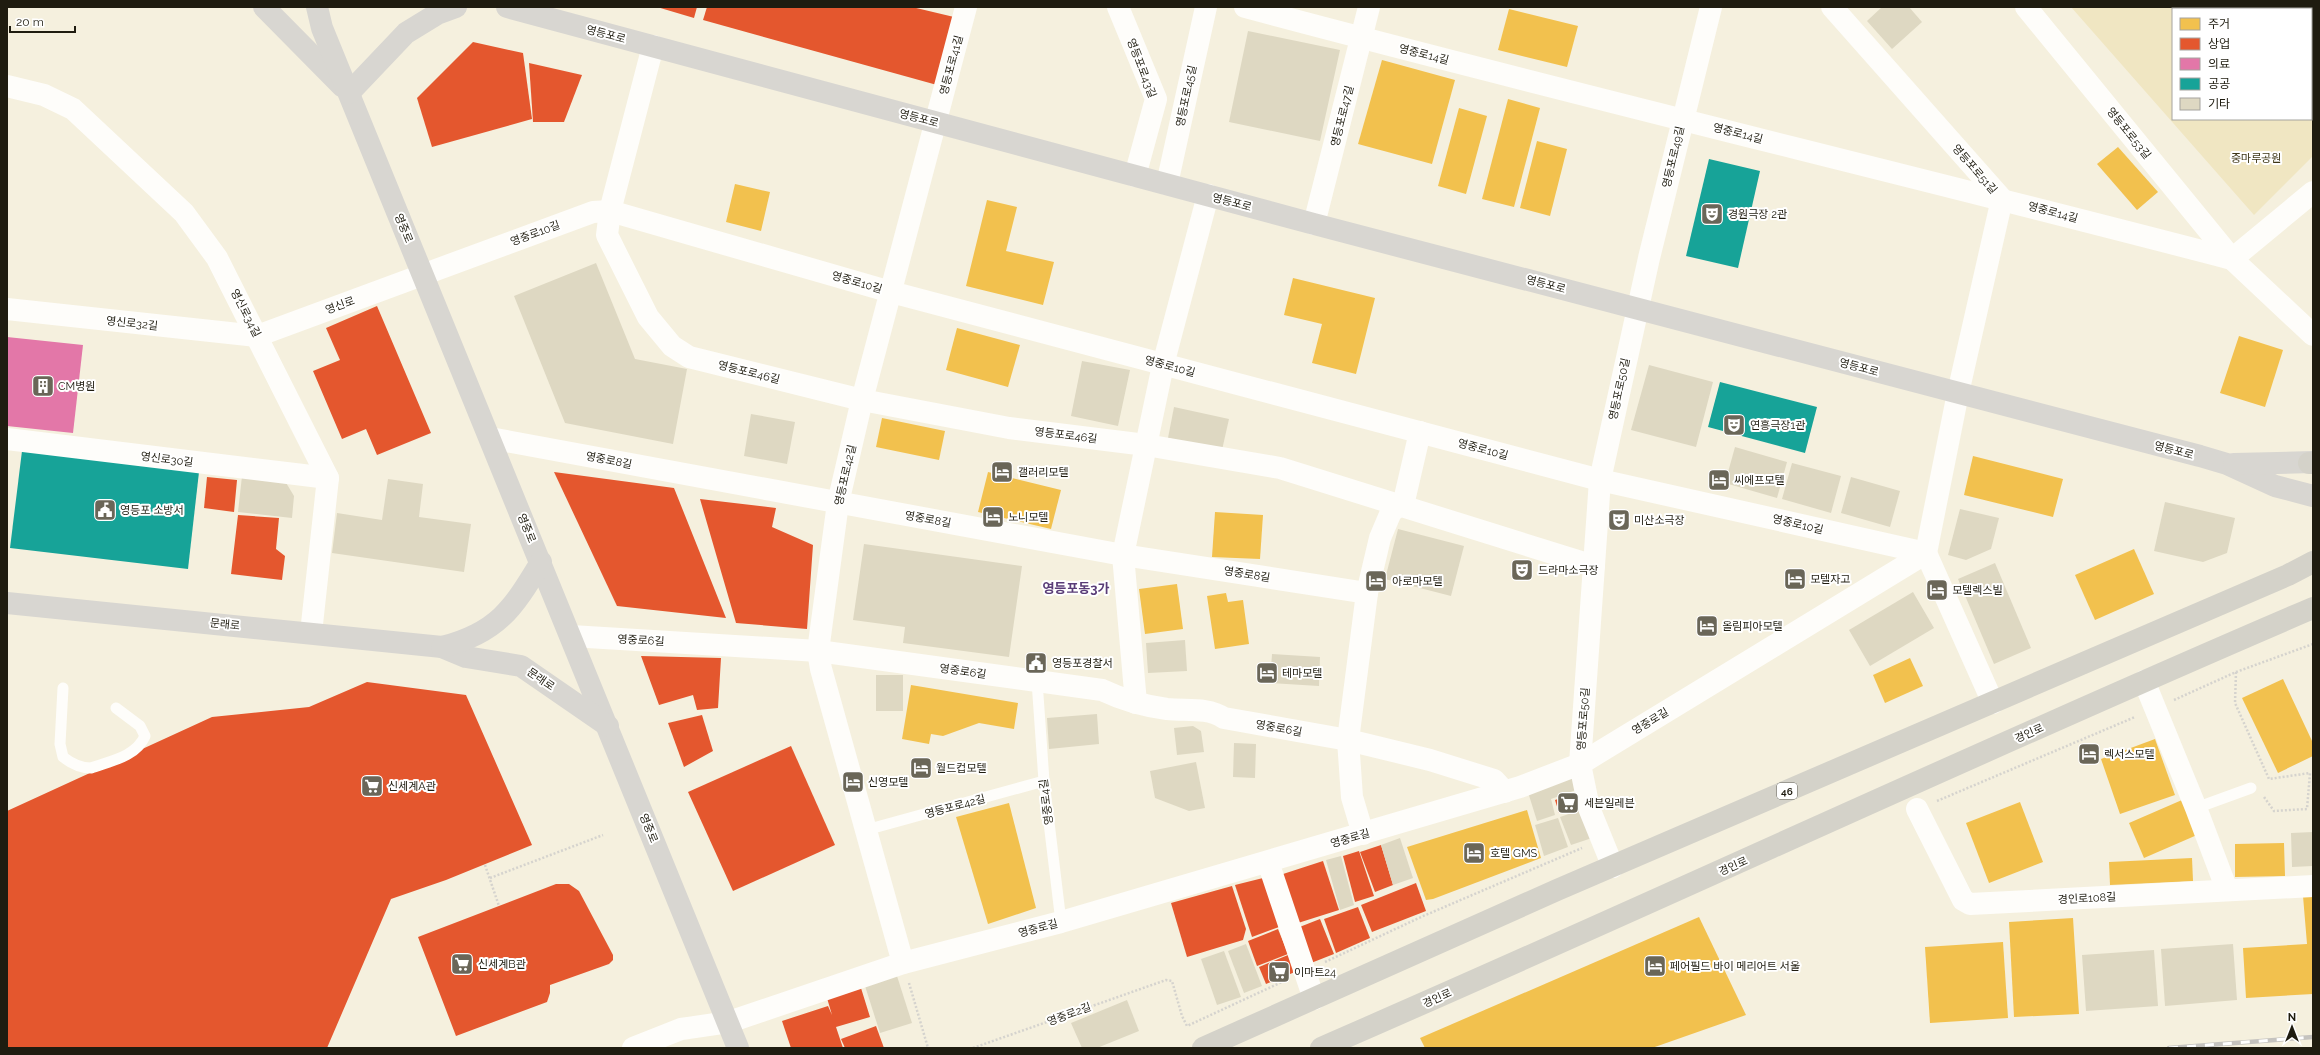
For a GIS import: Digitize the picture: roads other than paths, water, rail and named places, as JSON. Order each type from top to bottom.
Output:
[{"type":"main road","points":[[264,7],[349,93],[406,33],[437,14],[456,7]]},
{"type":"main road","name":"영중로","points":[[317,7],[322,28],[729,1022],[738,1048]]},
{"type":"main road","name":"영등포로","points":[[507,7],[1208,196],[2226,464],[2275,486],[2313,496]]},
{"type":"main road","name":"영등포로","points":[[2226,464],[2312,463]]},
{"type":"main road","name":"문래로","points":[[442,647],[466,641],[492,627],[502,618],[525,589],[541,562]]},
{"type":"main road","name":"46","points":[[1203,1048],[1613,866],[2288,575],[2313,562]]},
{"type":"main road","name":"문래로","points":[[7,603],[442,647],[466,657],[521,666],[608,726]]},
{"type":"main road","name":"경인로","points":[[1321,1048],[1584,934],[2144,682],[2313,608]]},
{"type":"street","name":"영등포로41길","points":[[936,122],[966,7]]},
{"type":"street","name":"영등포로43길","points":[[1118,7],[1156,99],[1135,176]]},
{"type":"street","name":"영등포로45길","points":[[1167,184],[1206,7]]},
{"type":"street","name":"영중로14길","points":[[1245,7],[1362,38],[2002,199],[2232,259]]},
{"type":"street","name":"영등포로47길","points":[[1314,224],[1369,7]]},
{"type":"street","name":"영등포로49길","points":[[1638,308],[1682,119],[1711,7]]},
{"type":"street","name":"영등포로51길","points":[[1832,7],[2002,199],[1958,393]]},
{"type":"street","name":"영등포로53길","points":[[2026,7],[2232,259],[2313,335]]},
{"type":"street","name":"영등포로46길","points":[[653,46],[610,211],[608,235],[648,317],[672,346],[689,357],[862,400],[1009,428],[1146,445],[1280,468],[1398,506]]},
{"type":"street","name":"영신로34길","points":[[7,86],[44,95],[73,109],[184,214],[217,258],[328,478]]},
{"type":"street","name":"영등포로42길","points":[[903,963],[821,669],[818,650],[838,503],[862,400],[936,122]]},
{"type":"street","points":[[2232,259],[2313,192]]},
{"type":"street","points":[[1136,703],[1123,555],[1163,365],[1208,196]]},
{"type":"street","name":"영중로10길","points":[[423,274],[593,212],[610,211],[890,292],[1600,480],[1926,553]]},
{"type":"street","name":"영신로","points":[[257,336],[423,274]]},
{"type":"street","name":"영등포로50길","points":[[1613,866],[1600,840],[1589,808],[1580,764],[1600,480],[1638,308]]},
{"type":"street","name":"영신로32길","points":[[7,309],[257,336]]},
{"type":"street","points":[[1958,393],[1926,553],[1992,703]]},
{"type":"street","points":[[1363,834],[1352,797],[1348,740],[1367,593],[1380,538],[1391,512],[1404,501],[1420,432]]},
{"type":"street","name":"영중로8길","points":[[490,438],[1123,555],[1367,593]]},
{"type":"street","name":"영신로30길","points":[[7,439],[328,478]]},
{"type":"street","points":[[311,633],[328,478]]},
{"type":"street","points":[[1398,506],[1594,566]]},
{"type":"street","name":"영중로길","points":[[633,1048],[682,1029],[729,1022],[903,963],[1061,922],[1505,792],[1580,764],[1926,553]]},
{"type":"street","name":"영중로6길","points":[[571,636],[818,650],[1102,690],[1123,700],[1136,703],[1167,708],[1212,711],[1224,718],[1348,740],[1430,760],[1494,780],[1505,792]]},
{"type":"street","points":[[2144,682],[2196,808],[2227,890]]},
{"type":"street","name":"경인로108길","points":[[1917,809],[1963,900],[1970,904],[2313,886]]},
{"type":"street","points":[[1268,862],[1314,999]]},
{"type":"lane","name":"영중로4길","points":[[1037,681],[1044,781],[1061,922]]},
{"type":"lane","points":[[64,688],[60,744],[63,758],[78,766],[91,768],[132,752],[141,746],[145,736],[140,726],[116,708]]},
{"type":"lane","name":"영등포로42길","points":[[866,830],[1044,781]]},
{"type":"lane","points":[[2196,808],[2251,788]]},
{"type":"lane","points":[[1223,1048],[1262,1023]]},
{"type":"railway","points":[[2169,1048],[2313,1037]]},
{"type":"place","name":"경원극장 2관","points":[[1712,214]]},
{"type":"place","name":"CM병원","points":[[43,386]]},
{"type":"place","name":"연흥극장1관","points":[[1734,425]]},
{"type":"place","name":"갤러리모텔","points":[[1002,472]]},
{"type":"place","name":"씨에프모텔","points":[[1719,480]]},
{"type":"place","name":"영등포 소방서","points":[[105,510]]},
{"type":"place","name":"노니모텔","points":[[993,517]]},
{"type":"place","name":"미산소극장","points":[[1619,520]]},
{"type":"place","name":"드라마소극장","points":[[1522,570]]},
{"type":"place","name":"모텔자고","points":[[1795,579]]},
{"type":"place","name":"아로마모텔","points":[[1376,581]]},
{"type":"place","name":"모텔렉스빌","points":[[1937,590]]},
{"type":"place","name":"올림피아모텔","points":[[1707,626]]},
{"type":"place","name":"영등포경찰서","points":[[1036,663]]},
{"type":"place","name":"테마모텔","points":[[1267,673]]},
{"type":"place","name":"렉서스모텔","points":[[2089,754]]},
{"type":"place","name":"월드컵모텔","points":[[921,768]]},
{"type":"place","name":"신영모텔","points":[[853,782]]},
{"type":"place","name":"신세계A관","points":[[372,786]]},
{"type":"place","name":"세븐일레븐","points":[[1568,803]]},
{"type":"place","name":"호텔 GMS","points":[[1474,853]]},
{"type":"place","name":"신세계B관","points":[[462,964]]},
{"type":"place","name":"페어필드 바이 메리어트 서울","points":[[1655,966]]},
{"type":"place","name":"이마트24","points":[[1279,972]]},
{"type":"district","name":"영등포동3가","points":[[1076,588]]},
{"type":"park label","name":"중마루공원","points":[[2256,158]]}]
